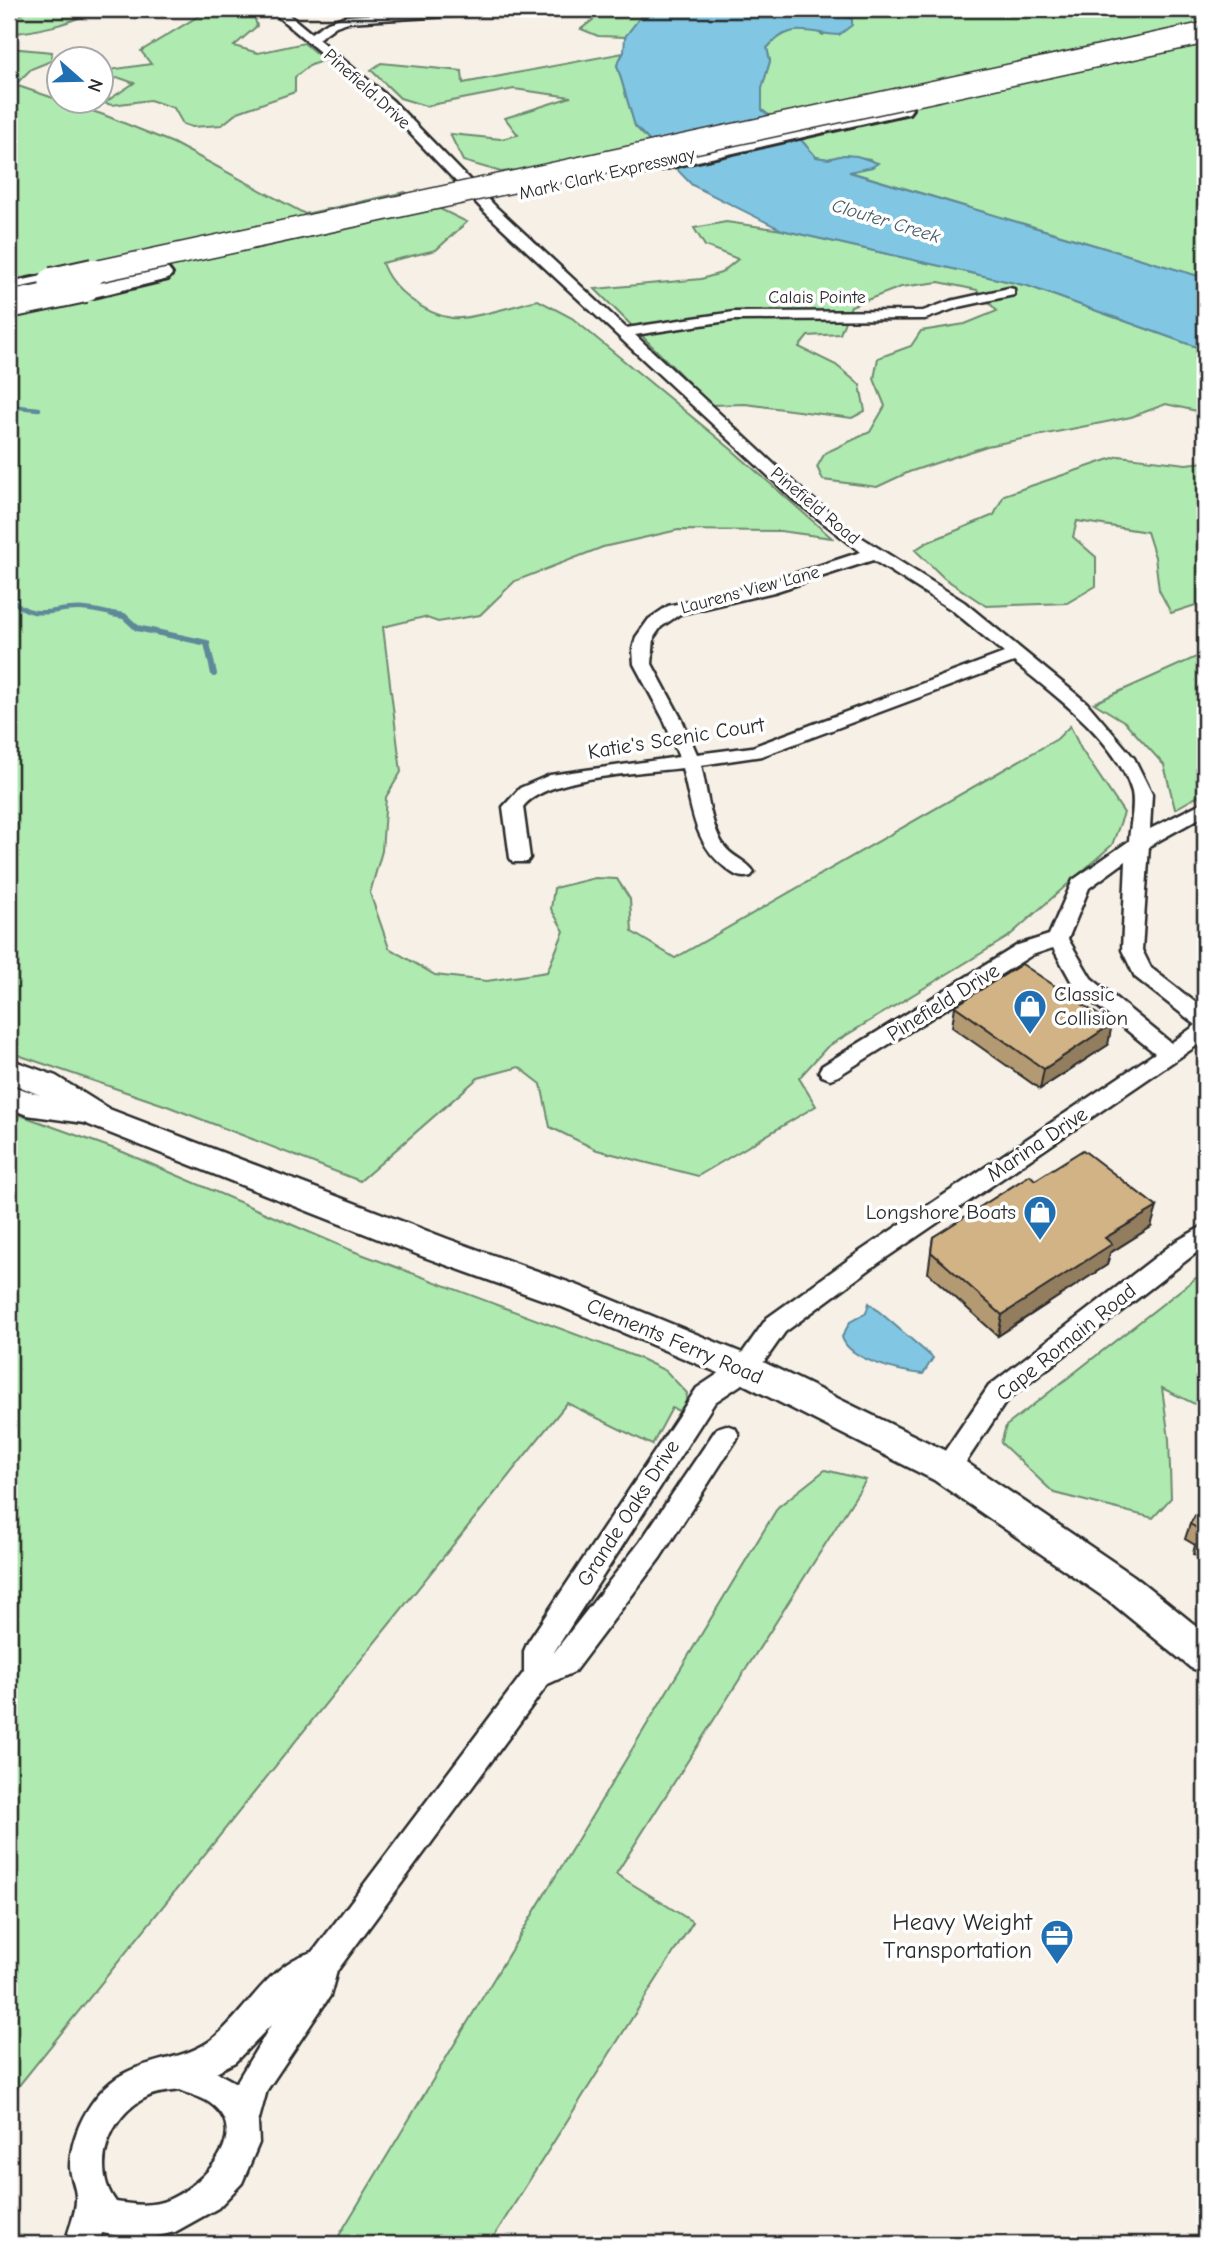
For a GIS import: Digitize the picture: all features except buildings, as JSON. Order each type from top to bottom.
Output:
[{"type":"highway","name":"Mark Clark Expressway","points":[[9,289],[1205,33]]},
{"type":"highway","name":"Mark Clark Expressway","points":[[9,308],[1205,42]]},
{"type":"main road","name":"Clements Ferry Road","points":[[9,1070],[45,1084],[98,1117],[567,1296],[745,1369],[947,1469],[1121,1588],[1205,1656]]},
{"type":"main road","name":"Clements Ferry Road","points":[[9,1096],[27,1104],[98,1117]]},
{"type":"street","name":"Pinefield Drive","points":[[275,9],[389,104],[455,174]]},
{"type":"street","points":[[311,39],[332,24],[347,19],[515,9]]},
{"type":"street","name":"Pinefield Road","points":[[455,174],[799,496],[850,538],[958,606],[1018,654],[1080,708],[1125,758],[1142,794],[1132,950],[1142,972],[1205,1021]]},
{"type":"street","name":"Calais Pointe","points":[[622,333],[734,316],[925,316],[955,304],[1009,292]]},
{"type":"street","name":"Laurens View Lane","points":[[744,873],[718,853],[709,836],[690,761],[673,720],[643,664],[642,649],[645,637],[655,623],[674,610],[768,588],[876,553]]},
{"type":"street","name":"Katie's Scenic Court","points":[[520,858],[513,807],[526,791],[557,779],[755,752],[788,742],[1018,654]]},
{"type":"street","points":[[1170,1054],[1083,983],[1058,939],[1080,885],[1139,843],[1205,807]]},
{"type":"street","name":"Pinefield Drive","points":[[830,1072],[1025,950],[1058,939]]},
{"type":"street","name":"Marina Drive","points":[[745,1369],[776,1325],[868,1258],[1205,1030]]},
{"type":"street","name":"Cape Romain Road","points":[[947,1469],[998,1393],[1183,1248],[1205,1234]]},
{"type":"street","name":"Grande Oaks Drive","points":[[538,1675],[538,1651],[706,1395],[745,1369]]},
{"type":"street","name":"Grande Oaks Drive","points":[[241,2125],[252,2083],[319,1985],[322,1965],[538,1675],[564,1662],[650,1550],[726,1435]]},
{"type":"street","name":"Grande Oaks Drive","points":[[180,2074],[224,2051],[302,1970],[322,1965]]},
{"type":"street","name":"Grande Oaks Drive","points":[[180,2074],[204,2080],[224,2093],[238,2114],[241,2125],[244,2139],[241,2165],[231,2190],[213,2212],[191,2228],[158,2240],[116,2226],[99,2209],[88,2186],[86,2159],[93,2132],[108,2108],[129,2089],[154,2077],[180,2074]]},
{"type":"street","name":"Grande Oaks Drive","points":[[82,2244],[93,2197]]},
{"type":"green space","points":[[25,9],[92,9],[65,23],[9,34],[9,18],[23,14]]},
{"type":"green space","points":[[252,9],[257,26],[234,46],[258,53],[304,43],[324,60],[309,66],[295,77],[295,92],[238,112],[222,125],[192,127],[183,124],[174,108],[150,100],[116,104],[116,95],[134,83],[116,78],[116,69],[151,64],[141,51],[207,11]]},
{"type":"green space","points":[[607,9],[683,11],[642,15],[625,37],[598,36],[581,29]]},
{"type":"green space","points":[[853,9],[1205,9],[1205,278],[847,171],[872,167],[870,159],[844,155],[828,159],[816,157],[802,141],[762,110],[762,88],[770,61],[767,48],[785,34],[800,29],[816,31],[823,35],[841,16],[855,12]]},
{"type":"green space","points":[[9,48],[46,51],[46,63],[31,69],[15,85],[46,95],[46,116],[106,116],[173,143],[305,214],[405,192],[467,222],[436,250],[382,263],[386,273],[410,299],[441,316],[459,318],[481,315],[538,300],[572,318],[731,449],[832,538],[780,531],[678,530],[603,547],[515,581],[480,615],[438,622],[424,617],[383,627],[401,772],[386,797],[382,851],[370,893],[389,948],[435,975],[487,981],[547,972],[564,931],[551,909],[554,888],[595,878],[617,879],[630,899],[632,932],[675,958],[1057,739],[1070,726],[1081,749],[1124,813],[1112,845],[1008,937],[827,1047],[799,1078],[816,1106],[698,1176],[597,1150],[550,1127],[541,1084],[519,1067],[478,1078],[360,1181],[167,1106],[9,1052]]},
{"type":"green space","points":[[623,53],[617,65],[635,126],[651,143],[563,166],[501,172],[463,161],[450,134],[501,139],[518,135],[505,118],[571,97],[514,89],[426,106],[400,98],[371,70],[381,63],[462,71],[463,83]]},
{"type":"green space","points":[[726,222],[782,230],[1028,286],[1205,350],[1205,413],[1166,404],[1131,417],[987,446],[909,472],[877,487],[823,480],[817,467],[825,453],[870,432],[885,406],[874,379],[878,358],[911,346],[921,331],[965,324],[997,311],[977,290],[939,282],[901,287],[851,306],[840,334],[808,336],[799,347],[836,365],[860,385],[865,411],[852,418],[745,404],[711,405],[595,289],[701,279],[721,273],[738,259],[705,246],[694,228]]},
{"type":"green space","points":[[1119,456],[1186,464],[1205,462],[1205,602],[1171,613],[1159,590],[1155,557],[1147,532],[1077,521],[1073,537],[1096,557],[1096,586],[1067,603],[986,606],[944,578],[915,550],[994,515],[1004,495]]},
{"type":"green space","points":[[1205,653],[1205,792],[1175,809],[1164,765],[1125,722],[1094,703]]},
{"type":"green space","points":[[9,1111],[123,1152],[353,1251],[639,1358],[666,1371],[687,1393],[684,1413],[672,1408],[652,1445],[567,1403],[9,2098]]},
{"type":"green space","points":[[1205,1276],[1205,1409],[1162,1388],[1169,1439],[1171,1498],[1153,1518],[1054,1493],[1001,1443],[1006,1426],[1196,1278]]},
{"type":"green space","points":[[825,1470],[866,1480],[616,1874],[693,1922],[489,2244],[334,2244],[778,1507]]},
{"type":"water","name":"Clouter Creek","points":[[682,9],[795,9],[804,16],[814,16],[830,9],[853,9],[855,12],[842,16],[852,19],[852,25],[839,35],[792,31],[776,39],[767,48],[770,61],[762,88],[762,110],[802,141],[816,157],[828,159],[844,155],[857,156],[878,163],[849,172],[1205,278],[1205,350],[1028,286],[782,230],[692,185],[635,126],[617,65],[624,52],[625,37],[642,15]]},
{"type":"water","points":[[869,1303],[933,1358],[923,1374],[876,1363],[846,1345],[842,1337],[850,1322],[866,1313]]},
{"type":"waterway","points":[[9,410],[18,407],[39,409]]},
{"type":"waterway","points":[[9,597],[18,605],[35,612],[83,609],[118,615]]},
{"type":"waterway","points":[[112,614],[118,615]]},
{"type":"waterway","points":[[118,615],[124,616],[137,628],[207,643],[214,674]]},
{"type":"waterway","points":[[118,615],[123,616]]},
{"type":"place","name":"Classic Collision","points":[[1030,1036]]},
{"type":"place","name":"Longshore Boats","points":[[1040,1242]]},
{"type":"place","name":"Heavy Weight Transportation","points":[[1057,1966]]}]
